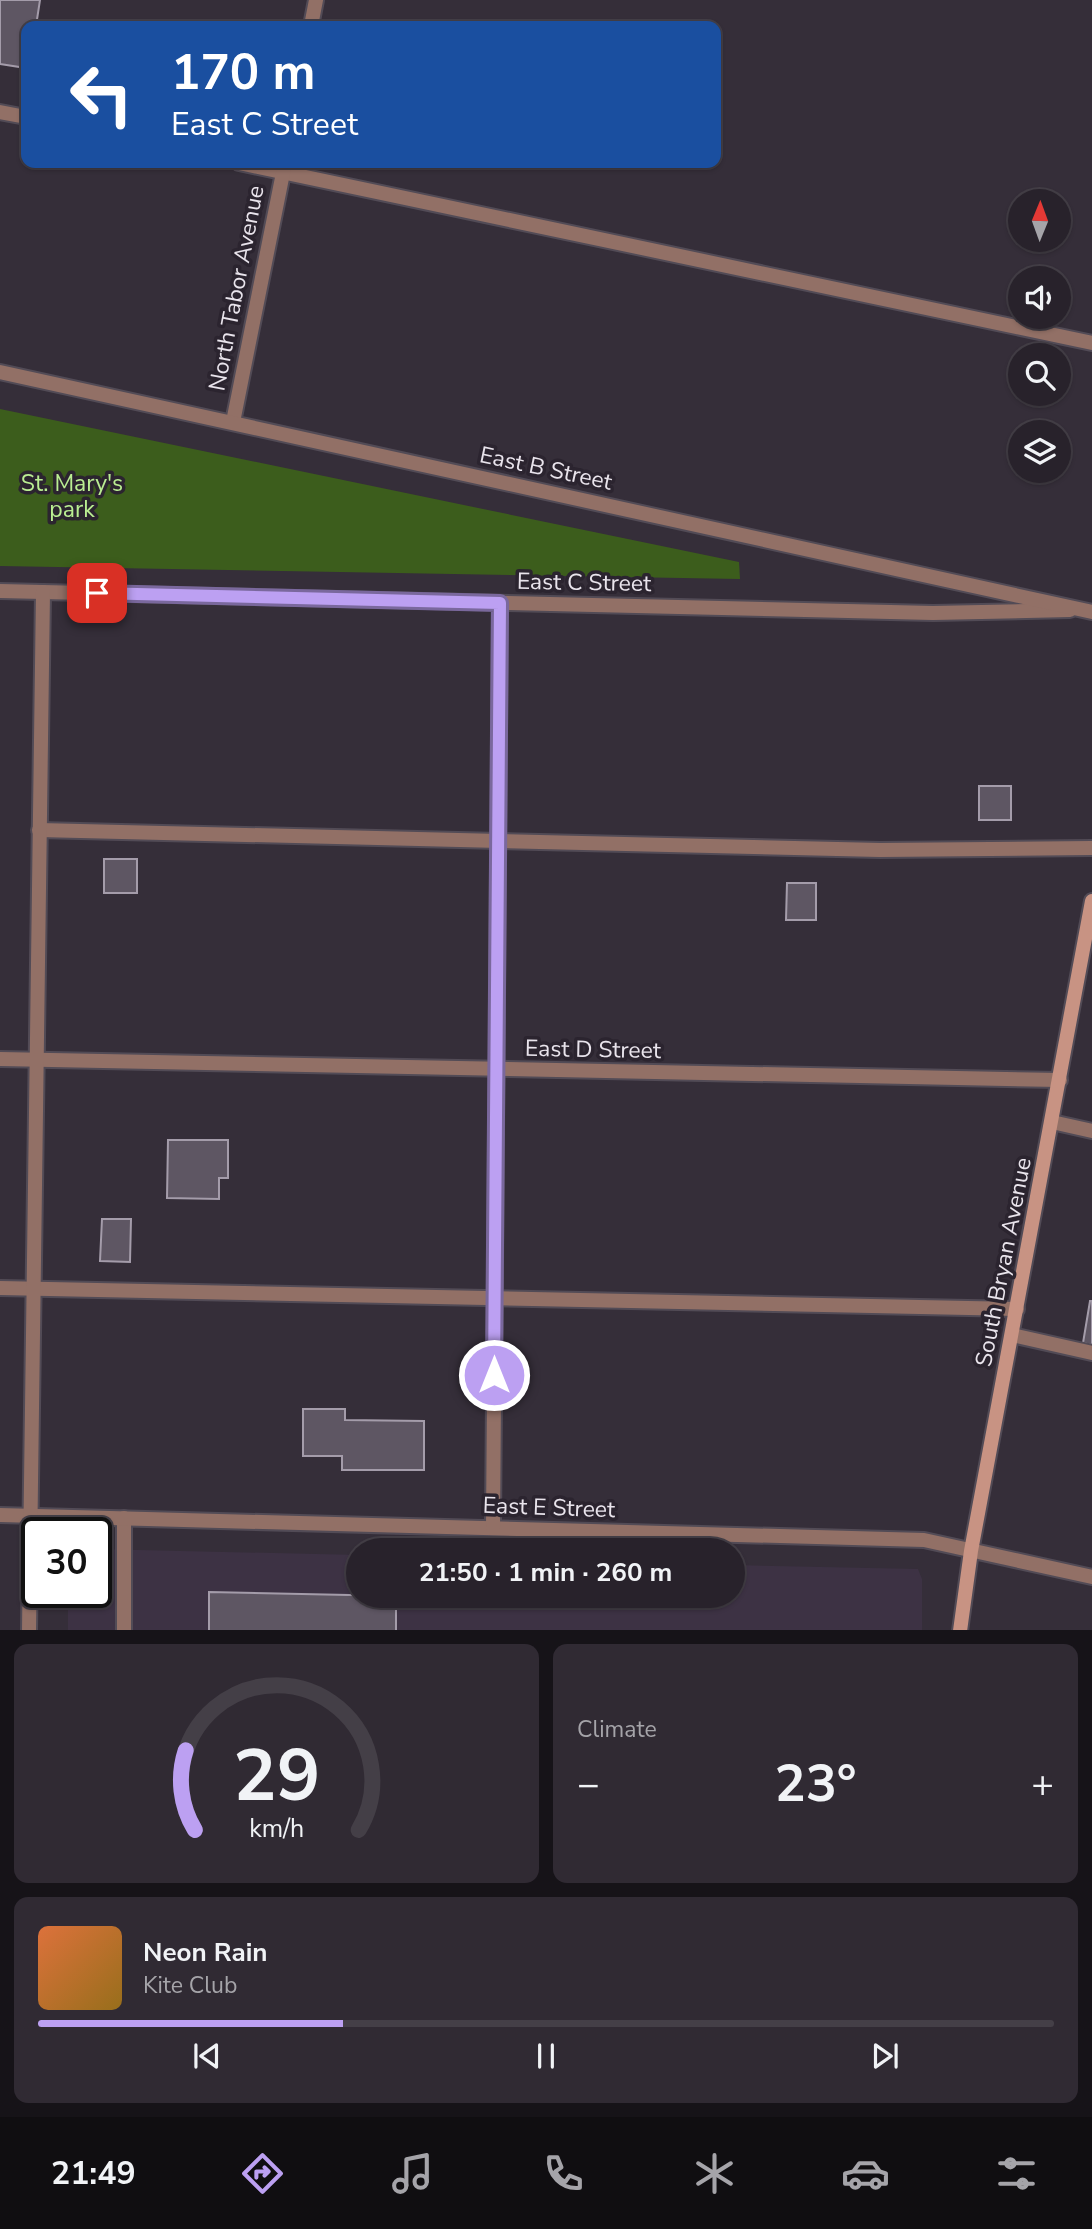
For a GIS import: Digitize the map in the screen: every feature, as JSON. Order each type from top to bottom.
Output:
[{"type":"main road","name":"South Bryan Avenue","points":[[960,1630],[971,1550],[1092,901]]},
{"type":"street","points":[[312,21],[316,0]]},
{"type":"street","points":[[0,112],[21,116]]},
{"type":"street","name":"North Tabor Avenue","points":[[233,422],[284,168]]},
{"type":"street","points":[[289,168],[1092,343]]},
{"type":"street","name":"East B Street","points":[[0,372],[1087,611]]},
{"type":"street","name":"East C Street","points":[[0,591],[933,613],[1087,611]]},
{"type":"street","points":[[29,1630],[43,592]]},
{"type":"street","points":[[494,1528],[500,603]]},
{"type":"street","points":[[39,830],[880,850],[1092,848]]},
{"type":"street","name":"East D Street","points":[[0,1059],[496,1071],[1060,1080]]},
{"type":"street","points":[[1052,1122],[1092,1131]]},
{"type":"street","points":[[0,1288],[1017,1309]]},
{"type":"street","points":[[1012,1335],[1092,1353]]},
{"type":"street","name":"East E Street","points":[[0,1515],[923,1540],[1092,1577]]},
{"type":"street","points":[[124,1518],[124,1630]]},
{"type":"shaded area","points":[[112,1549],[346,1555],[346,1608],[745,1608],[745,1565],[918,1569],[922,1579],[922,1630],[68,1630],[68,1608],[112,1608]]},
{"type":"green space","name":"St. Mary's park","points":[[0,409],[739,562],[740,579],[0,566]]},
{"type":"building","points":[[0,0],[40,0],[37,21],[21,21],[21,67],[0,64]]},
{"type":"building","points":[[979,786],[1011,786],[1011,820],[979,820]]},
{"type":"building","points":[[104,859],[137,859],[137,893],[104,893]]},
{"type":"building","points":[[787,883],[816,883],[816,920],[786,920]]},
{"type":"building","points":[[168,1140],[228,1140],[228,1178],[219,1178],[219,1199],[167,1198]]},
{"type":"building","points":[[102,1219],[131,1219],[130,1262],[100,1261]]},
{"type":"building","points":[[1092,1301],[1092,1345],[1083,1343]]},
{"type":"building","points":[[303,1409],[345,1409],[345,1420],[424,1421],[424,1470],[342,1470],[342,1456],[303,1456]]},
{"type":"building","points":[[209,1592],[346,1595],[346,1608],[396,1608],[396,1630],[209,1630]]},
{"type":"route","points":[[97,593],[500,603],[494,1375]]}]
